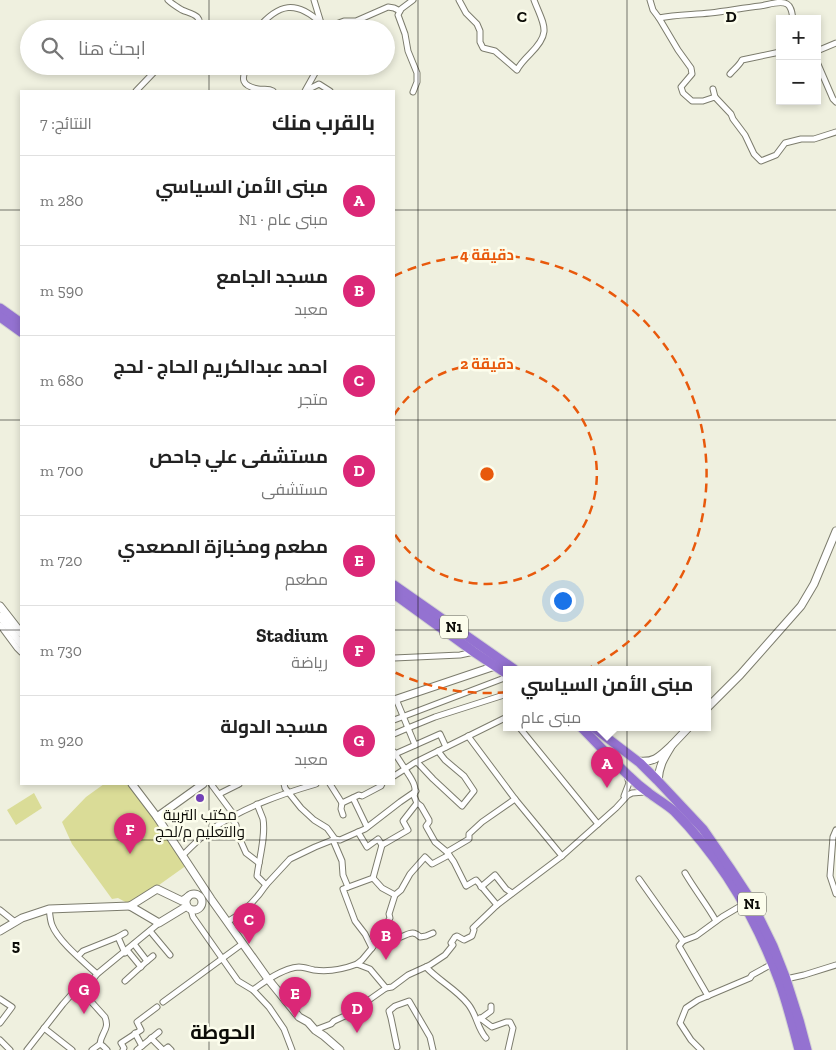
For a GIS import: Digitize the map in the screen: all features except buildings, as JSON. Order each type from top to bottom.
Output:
[{"type":"highway","points":[[0,308],[20,322]]},
{"type":"highway","points":[[0,316],[20,331]]},
{"type":"highway","name":"N1","points":[[395,587],[510,666]]},
{"type":"highway","name":"N1","points":[[395,595],[503,673]]},
{"type":"highway","points":[[585,731],[626,773]]},
{"type":"highway","name":"N1","points":[[598,731],[638,761],[703,829],[749,897],[762,922],[786,979],[807,1050]]},
{"type":"highway","points":[[626,773],[625,767],[628,762],[638,761]]},
{"type":"highway","name":"N1","points":[[626,773],[673,811],[710,852],[744,904],[779,981],[799,1050]]},
{"type":"highway","points":[[648,792],[653,794],[658,792],[661,787],[658,781]]},
{"type":"street","points":[[168,0],[191,13],[199,20]]},
{"type":"street","points":[[314,0],[320,20]]},
{"type":"street","points":[[413,0],[398,15],[405,34],[408,51],[417,73],[417,82],[413,92]]},
{"type":"street","points":[[458,0],[466,13],[477,24],[483,48],[494,51],[517,70],[544,35],[544,27],[534,0]]},
{"type":"street","points":[[650,0],[653,10],[691,68],[692,74],[681,87],[683,92],[692,101],[703,101],[715,97]]},
{"type":"street","points":[[659,18],[781,3],[787,4],[792,15]]},
{"type":"street","points":[[266,20],[277,10],[284,7],[293,7],[303,9],[318,20]]},
{"type":"street","points":[[358,20],[388,7],[400,11]]},
{"type":"street","points":[[821,49],[836,43]]},
{"type":"street","points":[[730,74],[739,66],[742,60],[776,53]]},
{"type":"street","points":[[821,72],[833,100],[836,102]]},
{"type":"street","points":[[137,90],[151,75]]},
{"type":"street","points":[[244,75],[244,83],[249,87],[271,90]]},
{"type":"street","points":[[307,90],[314,75]]},
{"type":"street","points":[[308,90],[319,84],[328,90]]},
{"type":"street","points":[[713,89],[715,97],[731,114],[745,135],[754,154],[761,161],[776,154],[785,143],[836,132]]},
{"type":"street","points":[[711,704],[740,675],[801,606],[814,584],[836,531]]},
{"type":"street","points":[[0,606],[20,632]]},
{"type":"street","points":[[0,616],[20,643]]},
{"type":"street","points":[[0,625],[20,651]]},
{"type":"street","points":[[395,658],[460,655],[474,652]]},
{"type":"street","points":[[415,745],[395,700],[494,666]]},
{"type":"street","points":[[395,720],[503,678]]},
{"type":"street","points":[[395,734],[435,717],[503,695]]},
{"type":"street","points":[[395,775],[438,751],[503,719]]},
{"type":"street","points":[[522,731],[598,824]]},
{"type":"street","points":[[638,761],[644,762],[656,759],[685,731]]},
{"type":"street","points":[[395,752],[440,734],[446,747]]},
{"type":"street","points":[[468,736],[515,799],[562,856]]},
{"type":"street","points":[[658,781],[661,763],[672,745]]},
{"type":"street","points":[[417,762],[462,806],[474,791],[464,776],[445,760],[438,751]]},
{"type":"street","points":[[395,754],[414,784],[416,791],[414,796],[429,820],[426,826],[435,842],[454,862],[466,886],[476,880],[497,905]]},
{"type":"street","points":[[616,808],[628,787],[629,783],[626,773]]},
{"type":"street","points":[[133,785],[157,816],[211,899],[268,980],[299,1017],[308,1022],[340,1050]]},
{"type":"street","points":[[157,816],[202,785]]},
{"type":"street","points":[[212,785],[233,816],[238,835],[246,853],[259,862]]},
{"type":"street","points":[[218,794],[237,785]]},
{"type":"street","points":[[284,785],[301,808],[314,820],[327,828],[342,861],[343,875],[348,887]]},
{"type":"street","points":[[183,854],[207,833],[233,816],[257,804],[312,785]]},
{"type":"street","points":[[331,785],[342,803],[343,815]]},
{"type":"street","points":[[342,803],[359,795],[362,796],[382,785]]},
{"type":"street","points":[[227,922],[260,894],[290,859],[316,846],[340,840],[358,832],[416,791]]},
{"type":"street","points":[[315,1030],[349,1014],[386,988],[392,987],[408,975],[426,967],[445,955],[453,945],[451,943],[455,937],[457,936],[464,940],[472,936],[474,930],[472,928],[497,905],[562,856],[628,795],[637,792],[648,792]]},
{"type":"street","points":[[353,798],[367,827]]},
{"type":"street","points":[[389,935],[385,926],[390,918],[389,914],[395,895],[401,890],[410,874],[425,858],[432,864],[469,839],[469,834],[476,827],[515,799]]},
{"type":"street","points":[[373,878],[382,845],[408,830],[403,821],[417,803]]},
{"type":"street","points":[[257,804],[263,821],[264,838],[257,876],[266,885]]},
{"type":"street","points":[[836,830],[833,837],[830,876],[836,894]]},
{"type":"street","points":[[358,832],[367,847],[378,839],[382,845]]},
{"type":"street","points":[[685,873],[716,921]]},
{"type":"street","points":[[481,887],[496,874],[506,889],[512,893]]},
{"type":"street","points":[[373,878],[382,888],[395,895]]},
{"type":"street","points":[[372,948],[365,934],[354,921],[342,889],[373,878]]},
{"type":"street","points":[[639,879],[683,941]]},
{"type":"street","points":[[0,932],[31,914],[49,909],[130,906],[157,889],[182,902],[203,886]]},
{"type":"street","points":[[189,896],[197,895],[201,899],[202,905],[200,908]]},
{"type":"street","points":[[189,896],[186,900],[193,916],[238,981],[253,990],[270,1007],[284,1029],[292,1050]]},
{"type":"street","points":[[28,1050],[78,987],[94,978],[159,923],[189,908],[198,910],[211,899]]},
{"type":"street","points":[[708,996],[679,946],[683,941],[696,936],[744,904]]},
{"type":"street","points":[[130,906],[159,923]]},
{"type":"street","points":[[49,909],[52,925],[63,940],[97,974]]},
{"type":"street","points":[[0,910],[15,922]]},
{"type":"street","points":[[150,931],[170,955]]},
{"type":"street","points":[[78,956],[83,951],[118,937],[125,932]]},
{"type":"street","points":[[253,990],[285,971],[298,967],[313,970],[330,970],[357,964],[376,941],[389,935],[399,937],[409,933],[418,934],[420,937],[433,933]]},
{"type":"street","points":[[118,937],[126,952],[140,967]]},
{"type":"street","points":[[134,944],[148,961]]},
{"type":"street","points":[[163,1002],[242,944]]},
{"type":"street","points":[[126,981],[153,956]]},
{"type":"street","points":[[357,964],[370,969],[386,988]]},
{"type":"street","points":[[701,1050],[691,1040],[680,1023],[686,1008],[698,1000],[750,978],[772,964]]},
{"type":"street","points":[[786,979],[836,965]]},
{"type":"street","points":[[426,967],[444,983],[449,985],[479,1019],[492,1027],[510,1022],[513,1028],[508,1050]]},
{"type":"street","points":[[78,987],[101,1012],[107,1022],[106,1031],[100,1037],[100,1044]]},
{"type":"street","points":[[0,999],[12,1007],[0,1023]]},
{"type":"street","points":[[397,1047],[389,1010],[409,1001],[430,1038],[434,1050]]},
{"type":"street","points":[[479,1019],[491,1012],[490,1006]]},
{"type":"street","points":[[123,1050],[124,1048],[121,1043],[141,1030],[137,1022],[158,1007]]},
{"type":"street","points":[[479,1019],[482,1034],[486,1038]]},
{"type":"street","points":[[44,1028],[72,1050]]},
{"type":"street","points":[[137,1050],[159,1032]]},
{"type":"street","points":[[135,1033],[142,1046]]},
{"type":"street","points":[[151,1038],[163,1050],[168,1047],[171,1050]]},
{"type":"street","points":[[0,1040],[10,1050]]},
{"type":"street","points":[[92,1050],[100,1044]]},
{"type":"street","points":[[100,1044],[107,1050]]},
{"type":"green space","points":[[103,785],[131,785],[187,865],[131,905],[118,898],[112,899],[72,844],[62,822],[86,797]]},
{"type":"green space","points":[[34,793],[42,808],[16,825],[7,810]]},
{"type":"place","name":"مبنى الأمن السياسي","points":[[607,788]]},
{"type":"place","name":"مكتب التربية والتعليم م/لحج","points":[[200,798]]},
{"type":"place","name":"Stadium","points":[[130,854]]},
{"type":"place","name":"احمد عبدالكريم الحاج - لحج","points":[[249,944]]},
{"type":"place","name":"مسجد الجامع","points":[[386,960]]},
{"type":"place","name":"مسجد الدولة","points":[[84,1014]]},
{"type":"place","name":"مطعم ومخبازة المصعدي","points":[[295,1018]]},
{"type":"place","name":"مستشفى علي جاحص","points":[[357,1033]]},
{"type":"district","name":"الحوطة","points":[[223,1032]]}]
